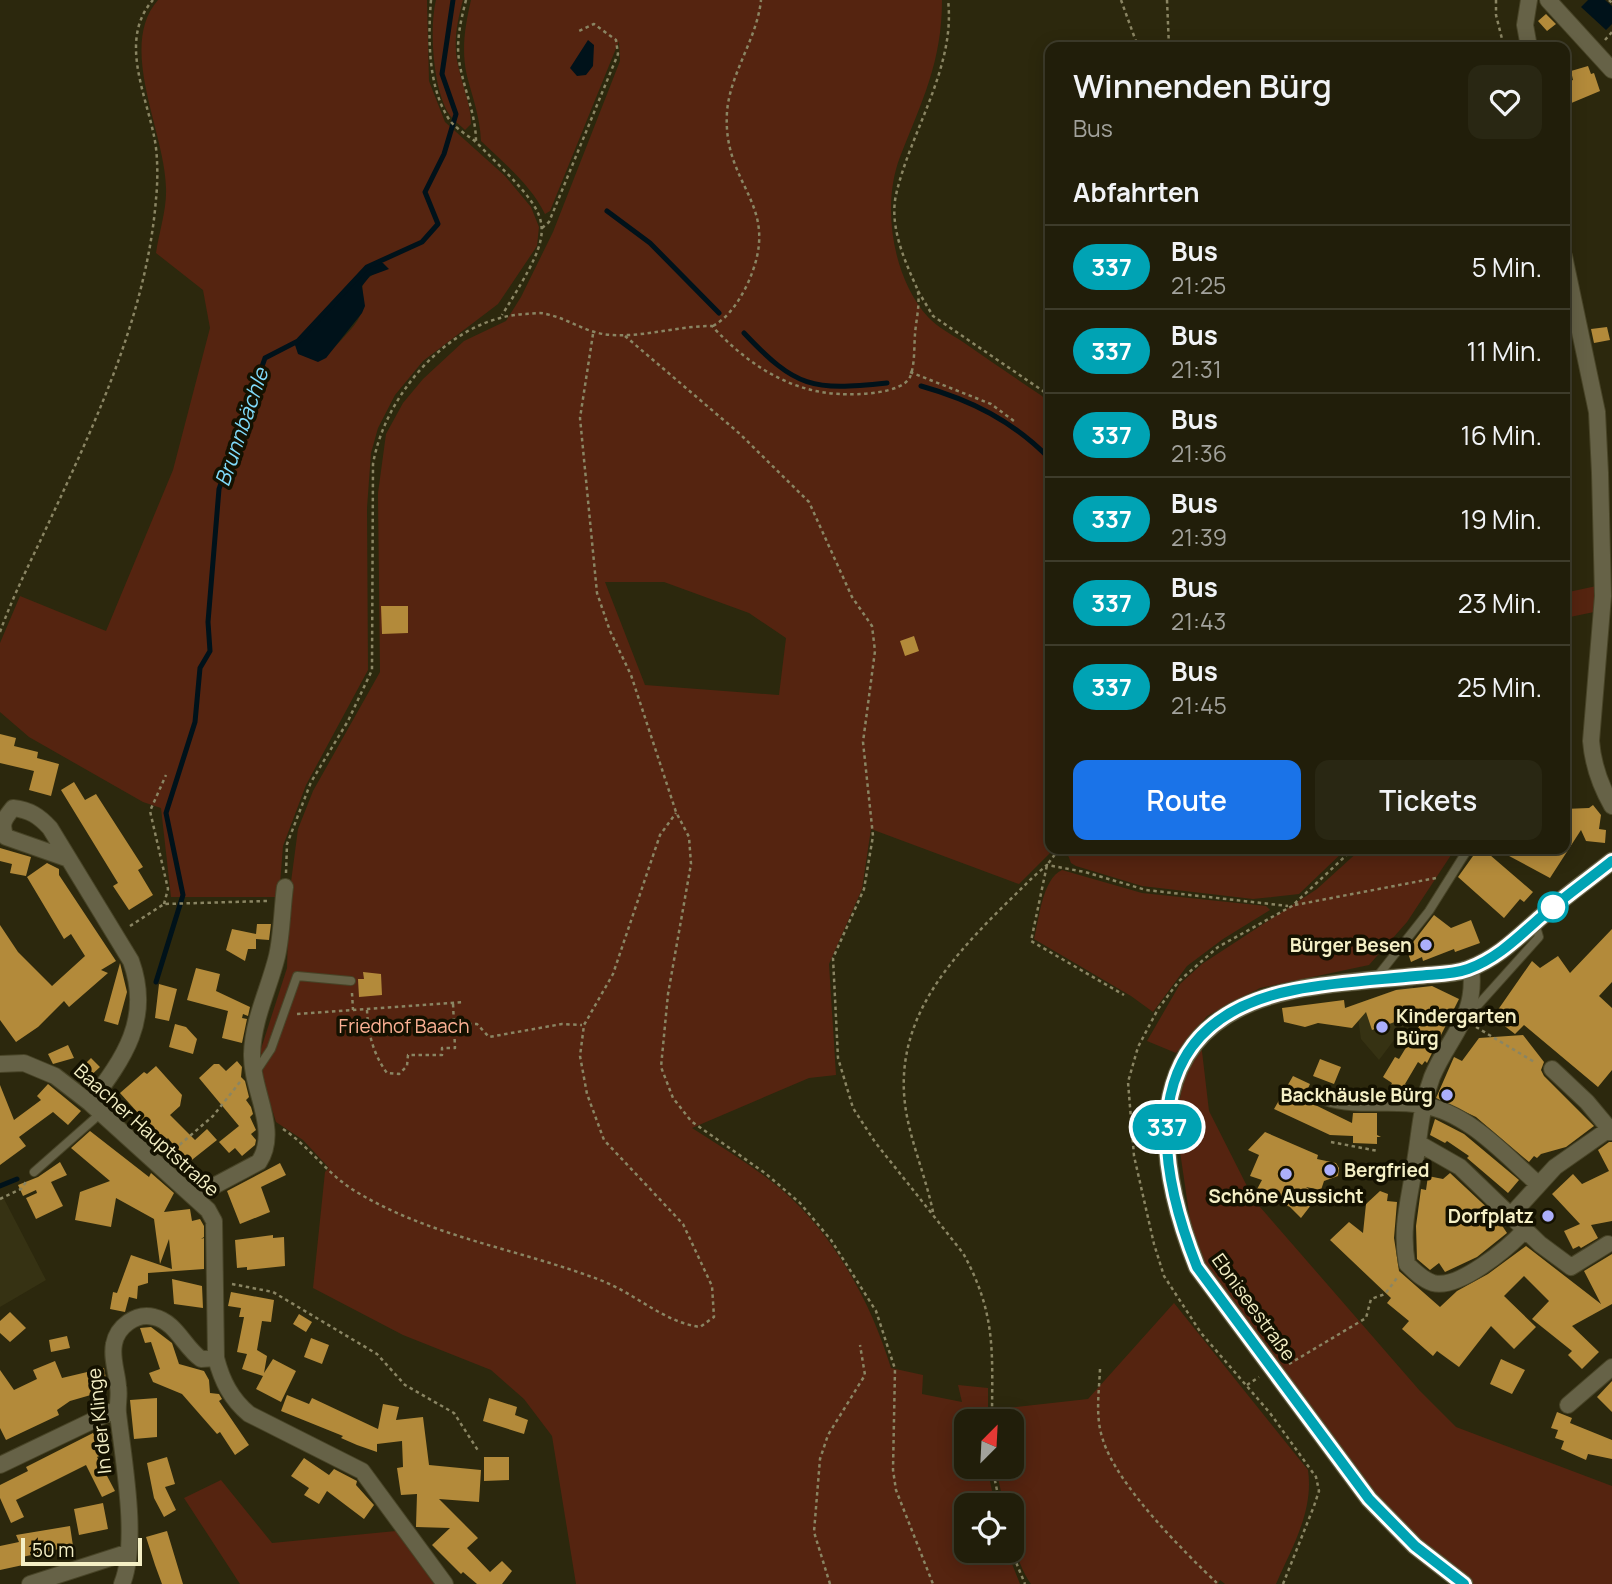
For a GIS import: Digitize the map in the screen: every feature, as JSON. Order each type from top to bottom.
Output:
[{"type":"street","points":[[1528,42],[1525,25],[1529,0]]},
{"type":"street","points":[[1548,0],[1612,71]]},
{"type":"street","points":[[1570,284],[1597,412],[1603,596],[1591,741],[1593,762],[1612,806]]},
{"type":"street","points":[[66,858],[131,961],[141,1001],[116,1069],[96,1108]]},
{"type":"street","name":"Ebniseestraße","points":[[1464,1584],[1415,1546],[1377,1507],[1197,1267],[1187,1241],[1166,1137],[1168,1102],[1176,1072],[1188,1049],[1203,1032],[1231,1013],[1293,990],[1471,968],[1512,944],[1612,861]]},
{"type":"street","points":[[195,1196],[259,1162],[268,1140],[252,1055],[258,1013],[278,953],[285,893]]},
{"type":"street","points":[[1471,968],[1474,991],[1465,1020],[1433,1074],[1422,1105],[1402,1242],[1407,1264],[1434,1283],[1446,1283],[1492,1260],[1525,1230]]},
{"type":"street","name":"Baacher Hauptstraße","points":[[0,1065],[24,1063],[55,1076],[96,1108],[195,1196],[214,1221],[216,1358],[221,1379],[237,1404],[249,1414],[362,1471],[445,1584]]},
{"type":"street","points":[[1512,1214],[1555,1167],[1611,1129],[1552,1069]]},
{"type":"street","points":[[1325,1097],[1353,1104],[1422,1105],[1450,1115],[1478,1132],[1538,1184]]},
{"type":"street","points":[[1418,1143],[1460,1167],[1512,1214],[1525,1230],[1571,1267],[1608,1244]]},
{"type":"street","name":"In der Klinge","points":[[122,1584],[128,1494],[117,1409],[119,1389],[113,1345],[118,1332],[131,1320],[154,1317],[170,1324],[201,1359],[216,1358]]},
{"type":"street","points":[[1568,1405],[1612,1367]]},
{"type":"street","points":[[3,1458],[117,1409]]},
{"type":"street","points":[[30,1584],[126,1553]]},
{"type":"lane","points":[[1374,981],[1400,950],[1465,854]]},
{"type":"lane","points":[[1465,1020],[1539,937],[1535,923]]},
{"type":"lane","points":[[254,1073],[271,1049],[297,976],[351,981]]},
{"type":"lane","points":[[34,1172],[96,1108]]},
{"type":"path","points":[[0,632],[10,602],[88,437],[127,336],[155,223],[155,140],[135,47],[136,29],[142,12],[153,0]]},
{"type":"path","points":[[431,0],[435,87],[447,118],[477,142],[532,198],[541,214],[541,245],[502,315]]},
{"type":"path","points":[[466,0],[458,36],[459,60],[476,126],[477,142]]},
{"type":"path","points":[[115,935],[163,904],[285,893],[287,844],[311,782],[348,721],[372,670],[373,464],[378,438],[396,402],[424,367],[463,335],[502,315],[546,313],[593,334],[625,336],[677,326],[712,326],[723,320],[743,293],[760,247],[759,220],[732,162],[726,127],[732,84],[752,35],[761,0]]},
{"type":"path","points":[[948,0],[944,47],[937,76],[908,158],[893,213],[903,252],[918,291],[933,316],[1045,394]]},
{"type":"path","points":[[1121,0],[1136,42]]},
{"type":"path","points":[[1167,0],[1169,42]]},
{"type":"path","points":[[1496,0],[1496,15],[1503,42]]},
{"type":"path","points":[[542,228],[550,222],[618,54],[616,40],[594,24],[579,31]]},
{"type":"path","points":[[1605,40],[1612,32]]},
{"type":"path","points":[[712,326],[752,363],[799,388],[815,393],[848,395],[891,390],[905,383],[910,372],[918,291]]},
{"type":"path","points":[[593,334],[580,418],[597,593],[631,675],[676,812],[688,837],[691,864],[661,1050],[666,1085],[691,1121],[765,1173],[800,1203],[839,1251],[876,1311],[895,1369],[893,1470],[896,1490],[902,1511],[933,1584]]},
{"type":"path","points":[[625,336],[740,434],[809,502],[852,597],[872,626],[874,651],[863,742],[873,836],[864,889],[833,958],[838,1058],[853,1108],[875,1142],[933,1213],[969,1263],[990,1316],[992,1409]]},
{"type":"path","points":[[910,372],[991,404],[1014,421]]},
{"type":"path","points":[[163,904],[167,889],[150,811],[166,775]]},
{"type":"path","points":[[264,1119],[299,1139],[329,1172],[346,1185],[393,1210],[437,1229],[603,1281],[682,1325],[700,1327],[714,1317],[712,1286],[683,1224],[604,1140],[587,1094],[580,1056],[584,1025],[613,974],[660,835],[676,812]]},
{"type":"path","points":[[933,1213],[905,1106],[904,1072],[916,1019],[938,976],[1055,854]]},
{"type":"path","points":[[1047,865],[1085,872],[1146,890],[1290,906],[1428,878],[1450,877]]},
{"type":"path","points":[[1047,865],[1031,941],[1124,995]]},
{"type":"path","points":[[351,981],[353,1010]]},
{"type":"path","points":[[298,1013],[464,1002]]},
{"type":"path","points":[[367,1010],[369,1036],[382,1067],[392,1074],[403,1071],[408,1055],[442,1055],[442,1048],[455,1048],[453,1003]]},
{"type":"path","points":[[1465,1020],[1545,1068],[1552,1069]]},
{"type":"path","points":[[454,1024],[477,1024],[489,1037],[562,1024],[584,1025]]},
{"type":"path","points":[[157,1164],[213,1116],[254,1073]]},
{"type":"path","points":[[1331,1142],[1378,1151]]},
{"type":"path","points":[[0,1199],[21,1189],[34,1172]]},
{"type":"path","points":[[1246,1386],[1260,1375],[1264,1380],[1366,1318],[1371,1299],[1385,1294],[1407,1264]]},
{"type":"path","points":[[215,1280],[273,1292],[377,1354],[405,1385],[454,1413],[479,1452]]},
{"type":"path","points":[[1201,1333],[1317,1477],[1319,1491],[1283,1584]]},
{"type":"path","points":[[830,1584],[814,1532],[820,1460],[828,1435],[865,1375],[860,1345]]},
{"type":"path","points":[[1100,1369],[1098,1420],[1103,1442],[1120,1474],[1183,1550],[1218,1584]]},
{"type":"path","points":[[1016,1563],[1025,1584]]},
{"type":"shaded area","points":[[1588,0],[1605,0],[1612,6],[1612,24],[1606,30],[1581,7]]},
{"type":"shaded area","points":[[588,40],[594,45],[593,66],[586,75],[577,76],[570,68]]},
{"type":"shaded area","points":[[383,263],[389,269],[370,276],[362,286],[365,306],[362,313],[326,358],[318,362],[298,354],[295,345],[298,341],[367,267]]},
{"type":"shaded area","name":"Kindergarten Bürg","points":[[1412,984],[1419,1007],[1379,1060],[1361,1039],[1356,1004]]},
{"type":"shaded area","points":[[3,1197],[46,1280],[0,1307],[0,1199]]},
{"type":"green space","points":[[158,0],[427,0],[429,81],[445,122],[505,176],[531,207],[539,227],[537,246],[498,304],[423,361],[395,395],[378,428],[371,453],[367,508],[368,670],[306,785],[283,846],[279,897],[171,897],[161,808],[143,802],[29,737],[0,712],[0,643],[20,596],[106,631],[173,470],[210,328],[203,290],[156,253],[166,188],[164,165],[142,65],[142,41],[147,19]],"holes":[[[367,267],[383,269],[366,281],[362,290],[364,301],[361,314],[326,358],[295,345]]]},
{"type":"green space","points":[[436,0],[463,0],[457,24],[456,49],[471,117],[471,124],[465,130],[449,114],[439,90],[433,42]]},
{"type":"green space","name":"Friedhof Baach","points":[[471,0],[942,0],[935,62],[894,176],[891,219],[899,263],[906,283],[928,317],[1045,400],[1045,854],[1049,854],[1019,884],[871,829],[862,889],[829,964],[836,1075],[809,1078],[692,1128],[748,1164],[800,1207],[816,1224],[843,1262],[866,1303],[891,1368],[923,1375],[922,1394],[962,1402],[958,1385],[988,1388],[988,1409],[954,1409],[954,1479],[990,1479],[992,1493],[954,1493],[954,1563],[1012,1563],[1020,1584],[576,1584],[552,1436],[524,1399],[491,1370],[403,1335],[313,1288],[325,1172],[329,1168],[303,1140],[276,1122],[264,1084],[260,1052],[287,968],[289,897],[298,829],[313,791],[380,672],[378,493],[386,434],[403,403],[423,379],[464,341],[506,321],[553,232],[620,61],[619,41],[550,211],[545,214],[525,184],[481,141],[464,57],[464,38]],"holes":[[[605,582],[664,582],[749,613],[786,638],[779,695],[645,685]]]},
{"type":"green space","points":[[1601,585],[1599,611],[1570,617],[1570,592]]},
{"type":"green space","points":[[1068,854],[1341,854],[1299,894],[1253,899],[1142,886],[1071,863]]},
{"type":"green space","points":[[1356,854],[1452,854],[1407,922],[1369,965],[1260,988],[1207,1016],[1176,1053],[1147,1041],[1180,984],[1202,964],[1317,889]]},
{"type":"green space","points":[[1062,870],[1142,893],[1266,906],[1270,910],[1223,939],[1187,966],[1153,1012],[1131,996],[1034,939],[1046,891],[1055,875]]},
{"type":"green space","points":[[1201,1043],[1209,1111],[1254,1200],[1420,1391],[1456,1427],[1612,1486],[1612,1584],[1473,1584],[1443,1562],[1388,1512],[1206,1269],[1190,1220],[1176,1124],[1183,1080]]},
{"type":"green space","points":[[1174,1303],[1308,1470],[1305,1514],[1276,1584],[1225,1584],[1220,1580],[1218,1584],[1031,1584],[1020,1563],[1024,1563],[1024,1493],[1001,1493],[998,1479],[1024,1479],[1024,1409],[999,1409],[1088,1399]]},
{"type":"green space","points":[[221,1480],[272,1543],[396,1531],[434,1584],[240,1584],[184,1498]]},
{"type":"building","points":[[1546,14],[1556,24],[1547,31],[1538,21]]},
{"type":"building","points":[[1588,66],[1591,74],[1594,73],[1600,91],[1570,104],[1570,81],[1573,80],[1571,71]]},
{"type":"building","points":[[1607,327],[1610,340],[1594,343],[1591,329]]},
{"type":"building","points":[[381,606],[408,606],[408,633],[382,634]]},
{"type":"building","points":[[914,636],[919,651],[905,656],[900,641]]},
{"type":"building","points":[[0,734],[16,738],[14,746],[38,752],[37,758],[59,764],[51,796],[29,790],[34,771],[0,763]]},
{"type":"building","points":[[74,782],[85,800],[96,794],[143,867],[138,870],[153,895],[129,910],[113,886],[118,883],[61,790]]},
{"type":"building","points":[[1593,805],[1601,815],[1599,829],[1606,830],[1605,843],[1586,841],[1581,830],[1570,847],[1570,809],[1589,808]]},
{"type":"building","points":[[0,848],[31,857],[26,876],[10,873],[12,864],[0,861]]},
{"type":"building","points":[[1474,854],[1489,854],[1533,892],[1524,902],[1520,899],[1504,918],[1458,877]]},
{"type":"building","points":[[1505,854],[1566,854],[1550,878]]},
{"type":"building","points":[[47,863],[59,869],[59,875],[116,961],[101,970],[108,973],[69,1007],[64,1001],[38,1027],[16,1042],[0,1020],[0,925],[18,952],[52,986],[85,956],[71,934],[64,939],[27,877]]},
{"type":"building","points":[[1434,915],[1451,928],[1471,920],[1480,943],[1455,952],[1454,949],[1423,961],[1422,957],[1411,962],[1407,950]]},
{"type":"building","points":[[257,924],[271,924],[269,940],[256,939],[256,949],[248,949],[245,961],[226,950],[232,929],[256,934]]},
{"type":"building","points":[[1612,929],[1612,982],[1599,996],[1612,1008],[1612,1070],[1598,1087],[1524,1025],[1515,1034],[1493,1017],[1532,961],[1540,968],[1558,956],[1570,973]]},
{"type":"building","points":[[120,963],[127,992],[118,1025],[104,1021]]},
{"type":"building","points":[[196,968],[220,974],[216,991],[250,1007],[248,1016],[243,1014],[242,1018],[247,1019],[242,1043],[222,1038],[228,1011],[187,1000]]},
{"type":"building","points":[[363,972],[381,974],[382,995],[359,997],[358,979],[364,979]]},
{"type":"building","points":[[159,984],[177,989],[169,1021],[155,1018]]},
{"type":"building","points":[[1432,986],[1459,999],[1427,1063],[1425,1061],[1422,1065],[1418,1062],[1405,1084],[1411,1088],[1408,1093],[1388,1091],[1392,1083],[1383,1077],[1395,1057],[1399,1059],[1429,1010],[1372,1030],[1366,1012],[1352,1028],[1318,1023],[1305,1027],[1284,1022],[1282,1008],[1344,1000],[1345,1008],[1396,990]]},
{"type":"building","points":[[175,1024],[186,1027],[197,1039],[193,1054],[169,1047]]},
{"type":"building","points":[[1523,1035],[1544,1062],[1541,1070],[1544,1076],[1594,1126],[1566,1147],[1541,1154],[1537,1158],[1534,1156],[1529,1162],[1476,1117],[1436,1098],[1454,1057],[1462,1061],[1479,1038]]},
{"type":"building","points":[[68,1045],[74,1058],[53,1064],[48,1054]]},
{"type":"building","points":[[91,1058],[100,1067],[85,1081],[76,1073]]},
{"type":"building","points":[[1320,1059],[1341,1067],[1334,1084],[1313,1076]]},
{"type":"building","points":[[237,1061],[242,1067],[241,1077],[245,1081],[249,1097],[246,1100],[251,1107],[253,1114],[250,1117],[256,1130],[251,1134],[256,1140],[255,1145],[242,1156],[235,1148],[229,1153],[219,1142],[239,1126],[199,1078],[214,1064],[219,1064],[226,1071]]},
{"type":"building","points":[[156,1066],[182,1095],[180,1106],[170,1115],[195,1140],[207,1129],[217,1140],[188,1163],[168,1138],[165,1141],[156,1131],[153,1134],[144,1126],[135,1115],[138,1113],[120,1093],[144,1072],[147,1074]]},
{"type":"building","points":[[1293,1076],[1310,1084],[1303,1099],[1352,1123],[1353,1113],[1377,1113],[1377,1135],[1381,1137],[1377,1137],[1377,1144],[1353,1143],[1353,1136],[1330,1135],[1274,1109]]},
{"type":"building","points":[[48,1084],[81,1111],[68,1125],[53,1112],[19,1137],[26,1146],[0,1165],[0,1085],[14,1120],[41,1100],[37,1096]]},
{"type":"building","points":[[1435,1119],[1464,1134],[1519,1180],[1508,1193],[1467,1158],[1469,1156],[1447,1141],[1445,1143],[1430,1135]]},
{"type":"building","points":[[90,1131],[149,1177],[151,1173],[174,1193],[164,1212],[190,1209],[192,1221],[200,1219],[204,1226],[204,1237],[201,1239],[204,1238],[204,1269],[148,1273],[148,1283],[138,1286],[137,1299],[129,1297],[125,1312],[110,1309],[113,1292],[117,1293],[131,1255],[172,1269],[169,1239],[160,1264],[154,1219],[116,1198],[111,1227],[75,1220],[80,1192],[110,1181],[71,1148]]},
{"type":"building","name":"Schöne Aussicht","points":[[1265,1132],[1318,1155],[1317,1159],[1336,1163],[1339,1168],[1338,1176],[1324,1181],[1321,1190],[1306,1187],[1318,1196],[1301,1218],[1290,1207],[1256,1191],[1262,1180],[1250,1176],[1259,1155],[1248,1150]]},
{"type":"building","points":[[1612,1142],[1612,1221],[1591,1225],[1598,1238],[1581,1248],[1579,1246],[1573,1249],[1564,1231],[1580,1224],[1552,1194],[1573,1174],[1582,1184],[1609,1171],[1598,1150]]},
{"type":"building","points":[[60,1162],[67,1175],[51,1182],[63,1206],[36,1219],[26,1198],[37,1193],[36,1190],[23,1196],[18,1185],[38,1177]]},
{"type":"building","points":[[280,1163],[286,1175],[261,1187],[270,1212],[240,1224],[227,1191]]},
{"type":"building","points":[[1450,1173],[1495,1215],[1507,1233],[1477,1257],[1445,1272],[1439,1263],[1430,1270],[1417,1259],[1416,1226],[1421,1189],[1426,1190],[1428,1176],[1443,1179]]},
{"type":"building","points":[[1380,1191],[1388,1194],[1387,1201],[1397,1202],[1394,1238],[1399,1271],[1440,1307],[1457,1291],[1488,1274],[1526,1246],[1601,1304],[1584,1271],[1612,1254],[1612,1304],[1572,1326],[1599,1352],[1582,1369],[1568,1355],[1572,1351],[1532,1319],[1549,1301],[1524,1276],[1504,1296],[1536,1327],[1514,1349],[1491,1326],[1459,1367],[1437,1351],[1433,1356],[1402,1329],[1409,1321],[1387,1303],[1391,1298],[1330,1240],[1349,1222],[1363,1233],[1366,1204]]},
{"type":"building","points":[[273,1235],[273,1238],[284,1237],[285,1266],[247,1270],[247,1267],[237,1268],[235,1240]]},
{"type":"building","points":[[172,1279],[202,1286],[203,1308],[174,1304]]},
{"type":"building","points":[[231,1292],[274,1300],[271,1322],[262,1321],[257,1350],[267,1356],[264,1373],[273,1359],[296,1371],[281,1402],[256,1389],[263,1376],[242,1369],[247,1354],[237,1352],[244,1317],[239,1317],[241,1308],[228,1306]]},
{"type":"building","points":[[10,1312],[26,1328],[10,1342],[0,1333],[0,1321]]},
{"type":"building","points":[[299,1314],[312,1322],[306,1332],[293,1324]]},
{"type":"building","points":[[151,1327],[172,1343],[179,1364],[204,1371],[209,1380],[210,1393],[219,1394],[222,1399],[219,1401],[249,1445],[235,1455],[220,1432],[217,1434],[182,1394],[153,1382],[149,1373],[160,1369],[151,1342],[145,1343],[140,1328]]},
{"type":"building","points":[[67,1336],[70,1348],[51,1352],[49,1340]]},
{"type":"building","points":[[311,1338],[329,1345],[322,1364],[304,1357]]},
{"type":"building","points":[[1501,1359],[1525,1370],[1512,1394],[1490,1384]]},
{"type":"building","points":[[55,1361],[62,1378],[104,1368],[108,1390],[70,1401],[57,1410],[59,1415],[6,1440],[0,1428],[0,1370],[14,1390],[37,1379],[33,1370]]},
{"type":"building","points":[[1612,1381],[1612,1412],[1597,1397]]},
{"type":"building","points":[[287,1395],[309,1404],[312,1398],[378,1429],[383,1404],[399,1407],[396,1420],[423,1417],[429,1465],[481,1470],[479,1502],[439,1499],[478,1538],[467,1548],[490,1572],[502,1561],[512,1571],[502,1584],[477,1584],[463,1572],[461,1574],[432,1545],[450,1528],[416,1527],[417,1494],[401,1495],[397,1468],[403,1467],[402,1441],[377,1444],[377,1452],[357,1445],[341,1438],[343,1436],[281,1411]]},
{"type":"building","points":[[157,1398],[157,1437],[134,1439],[130,1400]]},
{"type":"building","points":[[489,1398],[517,1407],[515,1415],[528,1420],[524,1434],[483,1421]]},
{"type":"building","points":[[1557,1412],[1572,1418],[1570,1423],[1612,1440],[1612,1459],[1588,1454],[1586,1460],[1561,1449],[1564,1441],[1555,1438],[1558,1430],[1551,1428]]},
{"type":"building","points":[[93,1433],[103,1454],[97,1457],[115,1491],[102,1497],[86,1465],[16,1500],[24,1517],[11,1523],[0,1498],[0,1485],[28,1471],[26,1467]]},
{"type":"building","points":[[167,1457],[175,1484],[165,1487],[176,1510],[164,1517],[154,1498],[147,1463]]},
{"type":"building","points":[[484,1457],[509,1457],[509,1480],[484,1481]]},
{"type":"building","points":[[304,1458],[329,1475],[334,1469],[357,1481],[356,1485],[374,1505],[364,1519],[327,1491],[319,1504],[304,1495],[309,1488],[291,1476]]},
{"type":"building","points":[[103,1503],[108,1529],[79,1535],[74,1509]]},
{"type":"building","points":[[70,1526],[73,1546],[22,1557],[23,1565],[0,1570],[0,1546],[19,1542],[16,1535]]},
{"type":"building","points":[[167,1531],[183,1584],[162,1584],[146,1537]]},
{"type":"waterway","name":"Brunnbächle","points":[[156,982],[183,895],[166,813],[195,722],[200,668],[210,651],[208,622],[219,489],[265,358],[298,341],[367,267],[422,242],[438,224],[425,192],[444,154],[456,114],[442,74],[453,0]]},
{"type":"waterway","points":[[607,211],[650,243],[719,313]]},
{"type":"waterway","points":[[744,333],[778,365],[807,382],[840,386],[887,383]]},
{"type":"waterway","points":[[921,386],[974,405],[1006,423],[1045,454]]},
{"type":"waterway","name":"Brunnbächle","points":[[0,1186],[17,1179]]},
{"type":"bus line","name":"337","points":[[1464,1584],[1415,1546],[1369,1499],[1197,1267],[1187,1241],[1172,1179],[1166,1137],[1168,1102],[1176,1072],[1188,1049],[1203,1032],[1231,1013],[1293,990],[1471,968],[1512,944],[1541,917],[1612,861]]},
{"type":"place","name":"Bürger Besen","points":[[1426,945]]},
{"type":"place","name":"Kindergarten Bürg","points":[[1382,1027]]},
{"type":"place","name":"Backhäusle Bürg","points":[[1447,1095]]},
{"type":"place","name":"Bergfried","points":[[1330,1170]]},
{"type":"place","name":"Schöne Aussicht","points":[[1286,1174]]},
{"type":"place","name":"Dorfplatz","points":[[1548,1216]]}]
